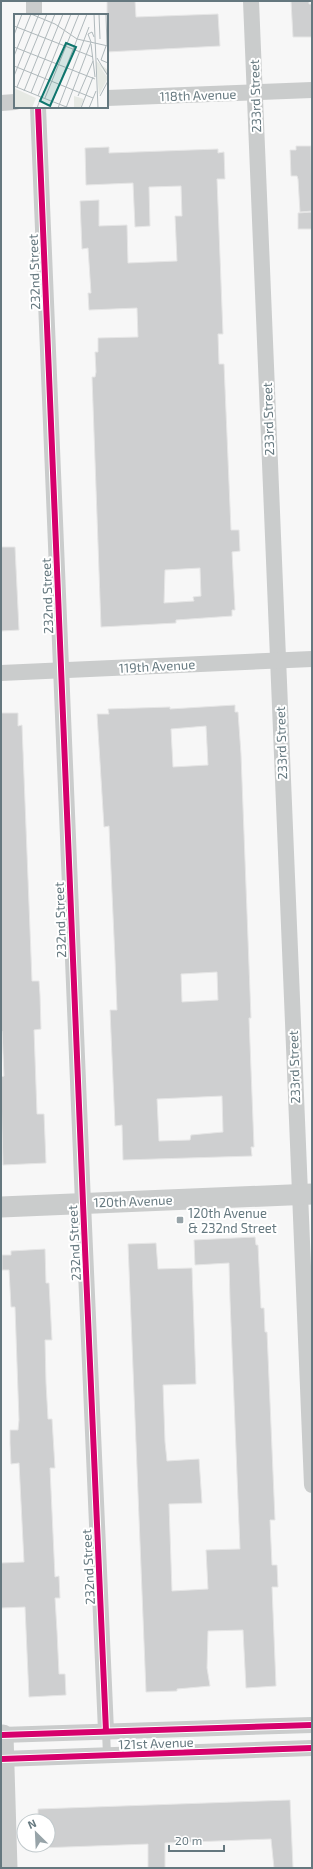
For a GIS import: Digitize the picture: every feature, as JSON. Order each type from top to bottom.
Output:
[{"type":"street","points":[[34,1],[34,14]]},
{"type":"street","name":"233rd Street","points":[[251,1],[278,661],[306,1194],[312,1485]]},
{"type":"street","name":"118th Avenue","points":[[108,98],[312,90]]},
{"type":"street","points":[[1,103],[14,102]]},
{"type":"street","name":"232nd Street","points":[[38,108],[106,1732]]},
{"type":"street","name":"119th Avenue","points":[[1,673],[312,660]]},
{"type":"street","name":"120th Avenue","points":[[1,1207],[306,1194]]},
{"type":"street","name":"121st Avenue","points":[[2,1735],[312,1725]]},
{"type":"street","points":[[2,1735],[7,1868]]},
{"type":"street","name":"121st Avenue","points":[[3,1759],[312,1748]]},
{"type":"lane","name":"232nd Street","points":[[106,1732],[107,1756]]},
{"type":"building","points":[[107,1],[135,1],[136,17],[218,14],[220,46],[108,52]]},
{"type":"building","points":[[291,1],[309,1],[309,4],[312,4],[312,37],[293,37]]},
{"type":"building","points":[[296,146],[311,146],[312,211],[300,212],[298,179],[297,176],[291,176],[290,150],[296,150]]},
{"type":"building","points":[[109,147],[109,153],[218,149],[218,153],[224,152],[225,179],[217,179],[223,334],[218,334],[219,364],[224,364],[231,530],[239,530],[240,551],[232,552],[235,610],[232,610],[232,616],[176,620],[176,623],[101,627],[92,377],[95,377],[96,372],[95,352],[98,352],[98,338],[138,337],[137,308],[89,310],[88,293],[91,293],[88,248],[82,249],[80,201],[99,200],[99,226],[127,225],[128,263],[177,261],[175,216],[182,216],[181,186],[149,187],[150,226],[135,227],[133,183],[86,185],[85,148]],"holes":[[[200,568],[201,596],[193,597],[194,601],[164,603],[165,570]]]},
{"type":"building","points":[[312,212],[312,229],[298,229],[298,213]]},
{"type":"building","points":[[1,547],[15,547],[19,630],[1,631]]},
{"type":"building","points":[[235,705],[235,712],[238,712],[241,754],[251,1018],[249,1018],[254,1147],[251,1147],[252,1156],[123,1160],[122,1125],[115,1126],[110,1010],[117,1010],[115,959],[109,826],[104,827],[97,714],[109,714],[108,709],[170,707],[170,709]],"holes":[[[206,726],[208,765],[173,767],[171,729]],[[217,972],[218,1000],[182,1002],[181,974]],[[222,1096],[223,1132],[191,1135],[190,1140],[159,1141],[157,1099]]]},
{"type":"building","points":[[1,713],[18,713],[18,726],[22,725],[32,981],[39,981],[40,995],[41,1029],[34,1030],[37,1114],[44,1114],[46,1163],[3,1165],[1,1092],[1,1077],[4,1076],[1,1031]]},
{"type":"building","points":[[255,1237],[256,1245],[258,1245],[261,1308],[264,1308],[265,1332],[267,1332],[275,1520],[270,1520],[272,1565],[277,1565],[278,1587],[272,1587],[276,1686],[246,1688],[243,1630],[208,1631],[207,1668],[210,1686],[177,1689],[177,1691],[146,1692],[128,1244],[156,1243],[158,1269],[192,1268],[196,1384],[163,1385],[165,1442],[167,1461],[199,1459],[202,1503],[169,1504],[172,1591],[208,1589],[206,1550],[240,1549],[229,1263],[195,1265],[194,1240]]},
{"type":"building","points":[[45,1249],[46,1283],[49,1283],[52,1340],[45,1340],[46,1383],[48,1419],[52,1419],[55,1468],[50,1468],[55,1577],[59,1576],[60,1598],[55,1598],[59,1674],[65,1674],[66,1695],[29,1697],[25,1607],[1,1608],[1,1563],[24,1562],[19,1463],[11,1464],[10,1443],[10,1430],[18,1430],[19,1420],[15,1307],[11,1307],[9,1270],[2,1270],[2,1255],[11,1255],[11,1251]]},
{"type":"building","points":[[290,1800],[293,1868],[274,1868],[271,1839],[165,1843],[165,1868],[148,1868],[148,1844],[56,1847],[56,1813],[38,1813],[38,1809]]},
{"type":"cycle path","points":[[38,108],[106,1731]]},
{"type":"cycle path","points":[[1,1735],[312,1725]]},
{"type":"cycle path","points":[[1,1759],[312,1748]]},
{"type":"place","name":"120th Avenue & 232nd Street","points":[[180,1220]]}]
